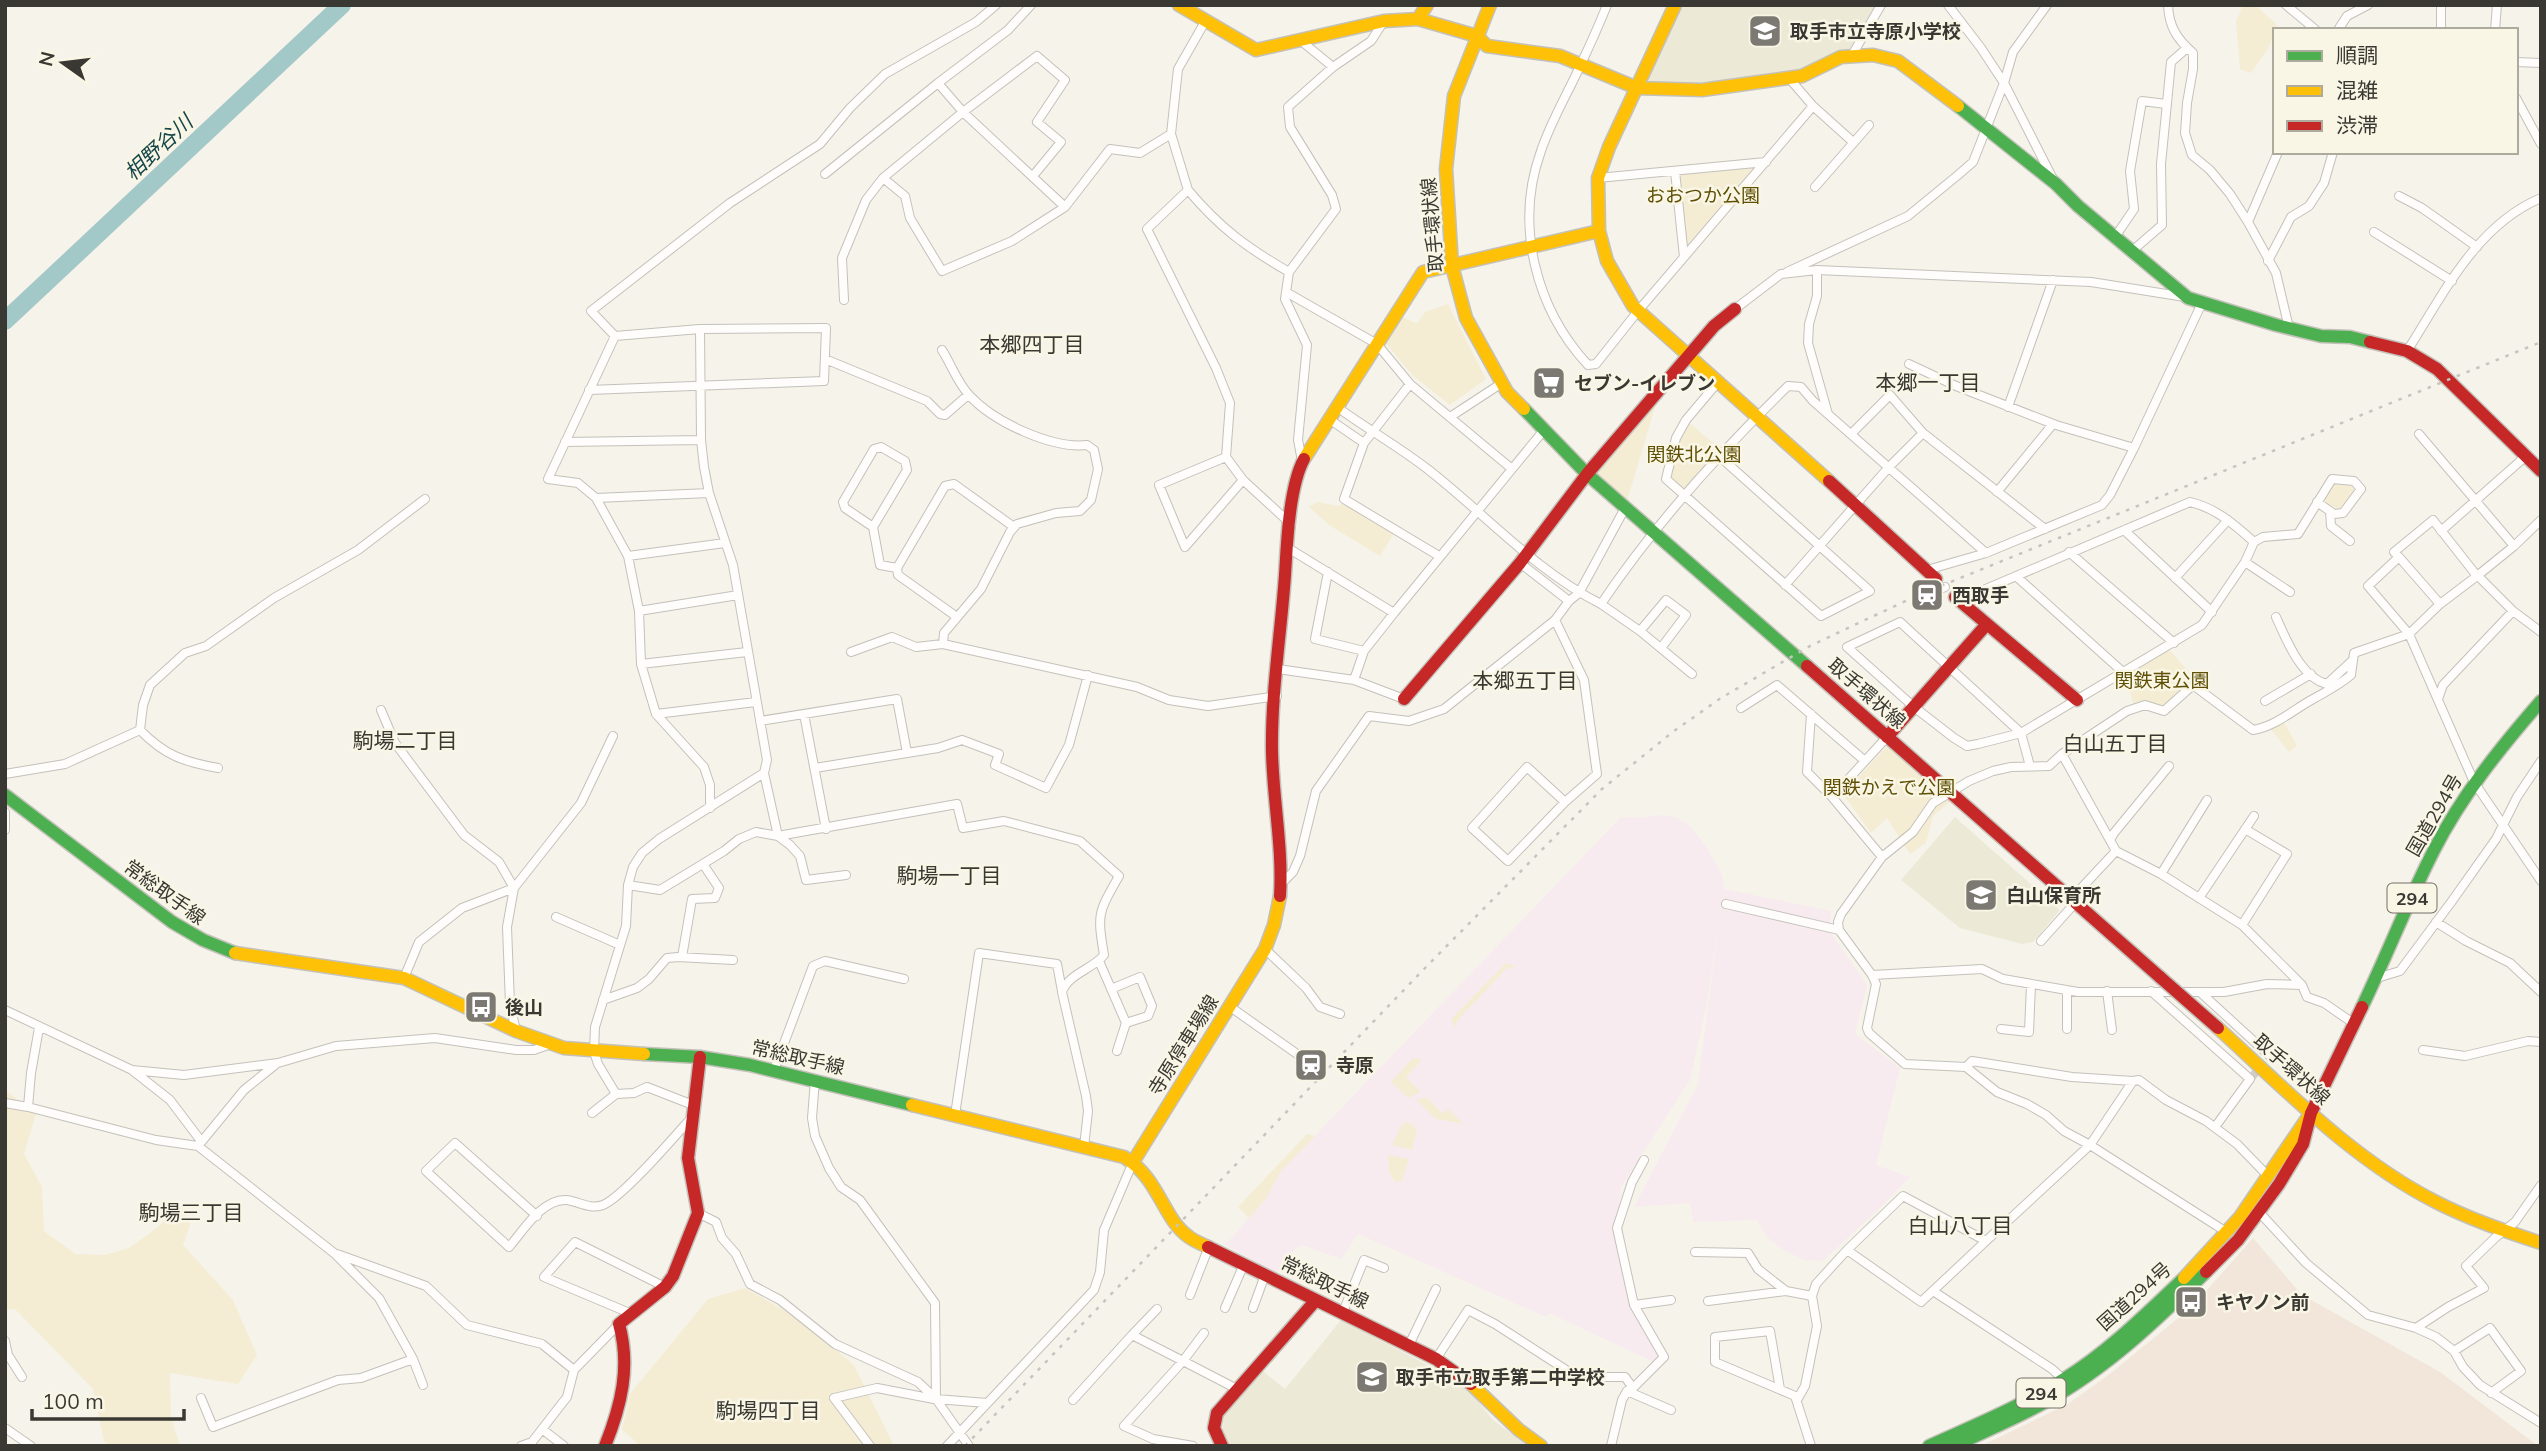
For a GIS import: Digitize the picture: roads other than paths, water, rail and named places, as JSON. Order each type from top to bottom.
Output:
[{"type":"main road","points":[[1418,19],[1427,5]]},
{"type":"main road","name":"取手環状線","points":[[1490,5],[1454,96],[1446,169],[1452,266],[1466,318],[1507,392],[1587,474],[1625,508],[2074,900],[2357,1152],[2420,1194],[2458,1212],[2541,1243]]},
{"type":"main road","points":[[1675,5],[1609,148],[1598,178],[1599,231],[1607,261],[1638,311],[1758,415],[1937,582]]},
{"type":"main road","points":[[1181,6],[1256,50],[1384,22],[1418,19],[1477,36],[1487,46],[1560,56],[1637,88],[1702,90],[1802,76],[1841,57],[1873,55],[1898,61],[2056,184],[2188,298],[2321,337],[2350,337],[2407,351],[2437,369],[2541,471]]},
{"type":"main road","name":"寺原停車場線","points":[[1133,1162],[1265,949],[1278,915],[1281,884],[1272,747],[1288,548],[1295,488],[1302,462],[1423,272],[1599,231]]},
{"type":"main road","points":[[1404,699],[1524,558],[1587,474],[1714,326],[1735,309]]},
{"type":"main road","points":[[1958,598],[2077,700]]},
{"type":"main road","points":[[1887,737],[1987,624]]},
{"type":"main road","name":"国道294号","points":[[1954,1446],[2070,1388],[2147,1329],[2238,1240],[2303,1144],[2311,1113],[2434,850],[2474,782],[2513,731],[2541,701]]},
{"type":"main road","name":"常総取手線","points":[[5,795],[170,921],[201,942],[237,954],[404,978],[516,1031],[551,1044],[594,1052],[728,1060],[1118,1155],[1133,1162],[1144,1172],[1176,1226],[1188,1237],[1436,1359],[1466,1379],[1519,1430],[1541,1446]]},
{"type":"main road","points":[[605,1446],[614,1424],[625,1372],[625,1341],[619,1324],[665,1287],[673,1276],[698,1213],[688,1158],[700,1058]]},
{"type":"main road","name":"国道294号","points":[[1929,1446],[2064,1380],[2140,1318],[2228,1233],[2311,1113]]},
{"type":"main road","points":[[1222,1446],[1216,1436],[1217,1413],[1317,1300]]},
{"type":"street","points":[[615,336],[592,310],[730,203],[820,144],[850,108],[885,74],[976,22],[996,5]]},
{"type":"street","points":[[825,174],[1008,30],[1031,5]]},
{"type":"street","points":[[1607,5],[1540,153],[1530,195],[1529,223],[1537,274],[1552,315],[1569,344],[1588,365],[1596,365],[1638,311],[1813,106]]},
{"type":"street","points":[[1851,57],[1881,5]]},
{"type":"street","points":[[1948,5],[2004,83],[2056,184]]},
{"type":"street","points":[[1735,309],[1781,274],[1908,216],[1973,162],[1987,130],[2013,52],[2047,5]]},
{"type":"street","points":[[2168,5],[2169,18],[2177,39],[2193,53],[2185,133],[2192,155],[2210,170],[2248,222],[2276,273],[2289,328]]},
{"type":"street","points":[[2286,5],[2314,28]]},
{"type":"street","points":[[2339,28],[2347,16],[2368,5]]},
{"type":"street","points":[[2441,5],[2441,28]]},
{"type":"street","points":[[2495,28],[2497,5]]},
{"type":"street","points":[[1206,20],[1178,69],[1171,134],[1188,190],[1208,213],[1248,248],[1289,272]]},
{"type":"street","points":[[1302,462],[1298,440],[1307,345],[1285,299],[1289,272],[1336,209],[1332,195],[1290,128],[1288,107],[1333,67],[1371,41],[1384,22]]},
{"type":"street","points":[[1300,40],[1333,67]]},
{"type":"street","points":[[2132,251],[2162,225],[2161,164],[2165,104],[2171,62],[2187,48]]},
{"type":"street","points":[[844,300],[842,258],[866,200],[883,178],[1037,56],[1065,80],[1037,122],[1061,142],[1033,176]]},
{"type":"street","points":[[2518,62],[2541,63]]},
{"type":"street","points":[[1788,78],[1813,106],[1853,142]]},
{"type":"street","points":[[938,83],[963,112],[1065,207]]},
{"type":"street","points":[[2115,237],[2134,209],[2130,171],[2142,101],[2165,104]]},
{"type":"street","points":[[2518,102],[2541,144]]},
{"type":"street","points":[[1815,187],[1869,125]]},
{"type":"street","points":[[883,178],[905,196],[910,218],[942,271],[1012,241],[1065,207],[1110,149],[1140,153],[1171,134]]},
{"type":"street","points":[[2248,222],[2277,154]]},
{"type":"street","points":[[2268,261],[2291,217],[2309,206],[2324,183],[2332,154]]},
{"type":"street","points":[[1598,178],[1766,162]]},
{"type":"street","points":[[1675,171],[1684,257]]},
{"type":"street","points":[[1188,190],[1147,229],[1216,368],[1230,403],[1226,457],[1243,480],[1291,524]]},
{"type":"street","points":[[2399,196],[2422,208],[2477,247]]},
{"type":"street","points":[[2407,351],[2452,281],[2498,223],[2541,198]]},
{"type":"street","points":[[2374,232],[2452,281]]},
{"type":"street","points":[[1781,274],[1817,270],[2091,282],[2188,298]]},
{"type":"street","points":[[1817,270],[1817,296],[1808,343],[1828,414]]},
{"type":"street","points":[[2008,407],[2053,280]]},
{"type":"street","points":[[1286,292],[1377,344],[1410,384],[1512,469]]},
{"type":"street","points":[[1937,582],[1986,553],[2102,505],[2134,448],[2202,303]]},
{"type":"street","points":[[589,390],[824,381],[826,328],[700,329],[615,336]]},
{"type":"street","points":[[700,329],[701,440],[709,493],[733,565],[766,760],[764,773],[779,836],[800,856],[806,880],[846,875]]},
{"type":"street","points":[[615,336],[548,479],[578,483],[596,498],[628,556],[639,611],[642,664],[656,714],[704,767],[710,785],[710,807]]},
{"type":"street","points":[[942,350],[968,395],[992,415],[1039,437],[1072,447],[1087,445],[1094,450],[1098,469],[1091,500],[1080,511],[1056,513],[1014,527],[981,589],[944,633],[943,644]]},
{"type":"street","points":[[825,359],[927,401],[940,414],[945,415],[968,395]]},
{"type":"street","points":[[1909,364],[2053,424],[2134,448]]},
{"type":"street","points":[[1718,382],[1686,420],[1676,438],[1666,479],[1821,616],[1870,592],[1719,456]]},
{"type":"street","points":[[1450,417],[1502,383]]},
{"type":"street","points":[[1410,384],[1364,443],[1344,499],[1439,556]]},
{"type":"street","points":[[1601,604],[1653,530],[1719,456],[1788,386],[1801,387],[1986,553]]},
{"type":"street","points":[[1851,434],[1890,395],[1923,433],[2045,529]]},
{"type":"street","points":[[1337,407],[1429,470],[1477,512],[1569,601]]},
{"type":"street","points":[[1329,419],[1364,443]]},
{"type":"street","points":[[1997,492],[2053,424]]},
{"type":"street","points":[[1354,680],[1364,651],[1544,430]]},
{"type":"street","points":[[1785,585],[1889,467],[1923,433]]},
{"type":"street","points":[[2419,434],[2514,547]]},
{"type":"street","points":[[565,442],[701,440]]},
{"type":"street","points":[[873,527],[845,508],[843,502],[874,449],[881,447],[905,461],[907,470],[873,527],[880,565],[897,568]]},
{"type":"street","points":[[2441,531],[2526,456]]},
{"type":"street","points":[[1226,457],[1158,485],[1185,547],[1243,480]]},
{"type":"street","points":[[2030,766],[2021,733],[1900,622],[1847,647],[1914,707],[1967,746],[2021,733],[2202,625],[2245,562],[2255,542],[2263,537],[2298,534],[2317,502],[2332,480],[2354,481],[2361,488],[2343,513],[2334,514],[2317,502]]},
{"type":"street","points":[[957,617],[898,575],[897,568],[945,486],[954,484],[1014,527]]},
{"type":"street","points":[[596,498],[709,493]]},
{"type":"street","points":[[140,730],[143,705],[150,685],[184,653],[206,646],[274,598],[358,550],[425,499]]},
{"type":"street","points":[[1958,598],[2017,577],[2069,552],[2190,502],[2204,505],[2255,542]]},
{"type":"street","points":[[1281,884],[1293,872],[1300,856],[1316,791],[1368,716],[1409,721],[1444,709],[1555,620],[1569,601],[1579,593],[1625,508]]},
{"type":"street","points":[[2330,512],[2331,526],[2350,541]]},
{"type":"street","points":[[2175,578],[2228,520]]},
{"type":"street","points":[[2440,604],[2394,552],[2432,520],[2477,576],[2513,611],[2541,632]]},
{"type":"street","points":[[2228,1233],[2064,1131],[2046,1115],[1997,1092],[1966,1067],[1905,1064],[1869,1033],[1867,1028],[1876,984],[1839,930],[1841,914],[1882,857],[1913,832],[1933,803],[1950,792],[1993,771],[2049,766],[2062,754],[2127,711],[2145,705],[2164,711],[2193,685],[2253,730],[2269,727],[2312,699],[2334,689],[2351,675],[2354,653],[2409,634],[2440,604],[2514,547],[2541,520]]},
{"type":"street","points":[[2124,530],[2212,612]]},
{"type":"street","points":[[628,556],[725,543]]},
{"type":"street","points":[[1288,548],[1394,613]]},
{"type":"street","points":[[2069,552],[2174,643]]},
{"type":"street","points":[[2399,557],[2368,586],[2409,634],[2474,782],[2541,881]]},
{"type":"street","points":[[1524,558],[1601,604],[1640,631],[1692,674]]},
{"type":"street","points":[[2245,562],[2290,592]]},
{"type":"street","points":[[1328,572],[1315,639],[1364,651]]},
{"type":"street","points":[[2017,577],[2124,673]]},
{"type":"street","points":[[639,611],[738,595]]},
{"type":"street","points":[[1640,631],[1665,600],[1686,615],[1661,648]]},
{"type":"street","points":[[2438,699],[2443,685],[2513,611]]},
{"type":"street","points":[[2276,617],[2294,657],[2319,682],[2327,684],[2353,659]]},
{"type":"street","points":[[1555,620],[1584,680],[1597,774],[1565,802],[1508,861],[1472,828],[1527,767],[1565,802]]},
{"type":"street","points":[[851,652],[892,636],[916,647],[943,644],[1088,675],[1137,687],[1169,700],[1208,706],[1276,696]]},
{"type":"street","points":[[642,664],[747,652]]},
{"type":"street","points":[[1278,669],[1354,680],[1404,699]]},
{"type":"street","points":[[2265,701],[2311,674]]},
{"type":"street","points":[[815,768],[938,748],[962,740],[999,754],[995,765],[1046,788],[1069,745],[1088,675]]},
{"type":"street","points":[[1741,708],[1777,685],[1865,761]]},
{"type":"street","points":[[760,721],[897,699],[907,753]]},
{"type":"street","points":[[656,714],[756,702]]},
{"type":"street","points":[[381,710],[395,743],[464,835],[499,862],[514,888]]},
{"type":"street","points":[[804,714],[826,829]]},
{"type":"street","points":[[1811,714],[1807,772],[1832,797],[1882,857]]},
{"type":"street","points":[[140,730],[177,759],[218,768]]},
{"type":"street","points":[[5,774],[65,764],[140,730]]},
{"type":"street","points":[[516,1031],[510,1004],[507,927],[514,888],[581,803],[613,736]]},
{"type":"street","points":[[1832,797],[1887,737]]},
{"type":"street","points":[[2062,754],[2116,851],[2161,874],[2242,925],[2302,985],[2308,997],[2323,1003],[2353,1023]]},
{"type":"street","points":[[2376,978],[2400,971],[2496,839],[2517,797],[2541,761]]},
{"type":"street","points":[[2110,841],[2169,766]]},
{"type":"street","points":[[616,1094],[604,1077],[594,1052],[595,1027],[626,926],[628,885],[633,867],[642,853],[659,839],[764,773]]},
{"type":"street","points":[[2161,874],[2207,800]]},
{"type":"street","points":[[628,885],[660,890],[739,839],[756,832],[779,836],[957,804],[963,828],[1004,821],[1080,841],[1119,876],[1098,920],[1104,955],[1068,982],[1062,992]]},
{"type":"street","points":[[5,813],[5,830]]},
{"type":"street","points":[[2199,898],[2254,816]]},
{"type":"street","points":[[2242,925],[2287,854],[2245,829]]},
{"type":"street","points":[[2041,941],[2116,851]]},
{"type":"street","points":[[682,957],[692,899],[715,898],[719,888],[703,864]]},
{"type":"street","points":[[404,978],[419,942],[462,908],[514,888]]},
{"type":"street","points":[[1726,904],[1839,930]]},
{"type":"street","points":[[556,918],[620,945]]},
{"type":"street","points":[[2436,922],[2510,963],[2541,992]]},
{"type":"street","points":[[1265,949],[1306,988],[1320,1007],[1340,1014]]},
{"type":"street","points":[[955,1115],[979,953],[1057,964],[1086,1096],[1088,1111],[1084,1147]]},
{"type":"street","points":[[603,1000],[637,988],[649,979],[667,958],[733,960]]},
{"type":"street","points":[[774,1070],[813,966],[825,961],[904,979]]},
{"type":"street","points":[[1099,961],[1126,1023],[1116,1051]]},
{"type":"street","points":[[1872,975],[1982,969],[2003,979],[2031,984],[2067,990],[2107,991],[2224,992],[2267,984],[2302,985]]},
{"type":"street","points":[[1111,989],[1140,977],[1152,1006],[1147,1016],[1126,1023]]},
{"type":"street","points":[[2001,1029],[2029,1032],[2031,984]]},
{"type":"street","points":[[2067,990],[2067,1029]]},
{"type":"street","points":[[2150,990],[2251,1078],[2215,1127]]},
{"type":"street","points":[[2107,991],[2112,1030]]},
{"type":"street","points":[[2200,992],[2270,1056]]},
{"type":"street","points":[[1229,1006],[1307,1061]]},
{"type":"street","points":[[5,1010],[132,1070],[170,1100],[199,1144],[334,1253],[379,1298],[413,1359],[423,1385]]},
{"type":"street","points":[[28,1107],[30,1073],[39,1028]]},
{"type":"street","points":[[132,1070],[184,1075],[278,1063],[335,1046],[435,1038],[516,1050],[534,1050],[551,1044]]},
{"type":"street","points":[[2423,1050],[2465,1056],[2528,1041],[2541,1042]]},
{"type":"street","points":[[1966,1067],[1972,1061],[2072,1077],[2139,1080],[2166,1100],[2215,1127],[2269,1175]]},
{"type":"street","points":[[199,1144],[244,1090],[278,1063]]},
{"type":"street","points":[[815,1080],[812,1118],[815,1136],[829,1168],[842,1187],[860,1200],[935,1303],[936,1399]]},
{"type":"street","points":[[1847,1250],[1921,1302],[2090,1145],[2133,1081]]},
{"type":"street","points":[[537,1216],[455,1143],[426,1171],[509,1247],[547,1205],[565,1200],[588,1206],[602,1205],[620,1192],[693,1111],[647,1087],[634,1093],[616,1094],[592,1113]]},
{"type":"street","points":[[5,1104],[28,1107],[156,1140],[199,1144]]},
{"type":"street","points":[[1611,1446],[1622,1400],[1664,1357],[1634,1304],[1618,1228],[1632,1182],[1644,1160]]},
{"type":"street","points":[[947,1446],[1094,1290],[1100,1272],[1104,1230],[1133,1162]]},
{"type":"street","points":[[2416,1328],[2484,1288],[2466,1266],[2515,1222],[2540,1187]]},
{"type":"street","points":[[1797,1400],[1805,1386],[1817,1326],[1812,1296],[1816,1284],[1903,1196],[1986,1241]]},
{"type":"street","points":[[2259,1212],[2306,1263],[2368,1315],[2416,1328],[2436,1337],[2454,1351],[2463,1367],[2491,1393],[2541,1423]]},
{"type":"street","points":[[698,1213],[716,1222],[722,1238],[736,1254],[750,1284],[780,1300],[835,1344],[918,1382],[936,1399],[969,1446]]},
{"type":"street","points":[[632,1314],[544,1277],[575,1242],[665,1287]]},
{"type":"street","points":[[1190,1295],[1209,1249]]},
{"type":"street","points":[[1695,1252],[1748,1254],[1758,1269],[1786,1291]]},
{"type":"street","points":[[334,1253],[426,1286],[467,1325],[542,1344],[574,1370]]},
{"type":"street","points":[[1343,1312],[1364,1260],[1384,1268]]},
{"type":"street","points":[[1225,1308],[1244,1264]]},
{"type":"street","points":[[1253,1308],[1265,1275]]},
{"type":"street","points":[[1409,1345],[1436,1289]]},
{"type":"street","points":[[1708,1301],[1786,1291],[1812,1296]]},
{"type":"street","points":[[1933,1291],[2052,1369],[2064,1380]]},
{"type":"street","points":[[1634,1304],[1671,1300]]},
{"type":"street","points":[[1073,1401],[1157,1308]]},
{"type":"street","points":[[1436,1359],[1468,1310],[1495,1324],[1577,1377],[1625,1377],[1630,1390],[1671,1410]]},
{"type":"street","points":[[521,1446],[532,1442],[567,1398],[574,1370],[619,1324]]},
{"type":"street","points":[[2454,1351],[2490,1328],[2521,1371],[2491,1393]]},
{"type":"street","points":[[1780,1389],[1770,1331],[1715,1337],[1715,1362],[1795,1396],[1811,1446]]},
{"type":"street","points":[[1193,1446],[1153,1439],[1124,1426],[1183,1361],[1204,1333]]},
{"type":"street","points":[[1132,1335],[1237,1388]]},
{"type":"street","points":[[5,1341],[8,1355],[22,1377]]},
{"type":"street","points":[[201,1398],[213,1427],[338,1380],[360,1378],[413,1359]]},
{"type":"street","points":[[870,1446],[834,1398],[877,1388],[936,1399],[986,1404]]},
{"type":"street","points":[[5,1428],[31,1446]]},
{"type":"street","points":[[542,1429],[564,1446]]},
{"type":"waterway","name":"相野谷川","points":[[5,321],[342,5]]},
{"type":"tunnel","points":[[2252,1077],[2270,1056]]},
{"type":"railway","points":[[965,1446],[1425,968],[1602,789],[1674,731],[1721,698],[1810,646],[1916,596],[2541,342]]},
{"type":"place","name":"取手市立寺原小学校","points":[[1765,31]]},
{"type":"place","name":"セブン-イレブン","points":[[1549,383]]},
{"type":"place","name":"西取手","points":[[1927,595]]},
{"type":"place","name":"白山保育所","points":[[1981,895]]},
{"type":"place","name":"後山","points":[[481,1007]]},
{"type":"place","name":"寺原","points":[[1311,1065]]},
{"type":"place","name":"キヤノン前","points":[[2191,1302]]},
{"type":"place","name":"取手市立取手第二中学校","points":[[1372,1377]]},
{"type":"district","name":"本郷四丁目","points":[[1032,344]]},
{"type":"district","name":"本郷一丁目","points":[[1928,382]]},
{"type":"district","name":"本郷五丁目","points":[[1525,680]]},
{"type":"district","name":"駒場二丁目","points":[[405,740]]},
{"type":"district","name":"白山五丁目","points":[[2115,743]]},
{"type":"district","name":"駒場一丁目","points":[[949,875]]},
{"type":"district","name":"駒場三丁目","points":[[191,1212]]},
{"type":"district","name":"白山八丁目","points":[[1960,1225]]},
{"type":"district","name":"駒場四丁目","points":[[768,1410]]},
{"type":"park label","name":"おおつか公園","points":[[1703,195]]},
{"type":"park label","name":"関鉄北公園","points":[[1694,454]]},
{"type":"park label","name":"関鉄東公園","points":[[2162,680]]},
{"type":"park label","name":"関鉄かえで公園","points":[[1889,787]]}]
